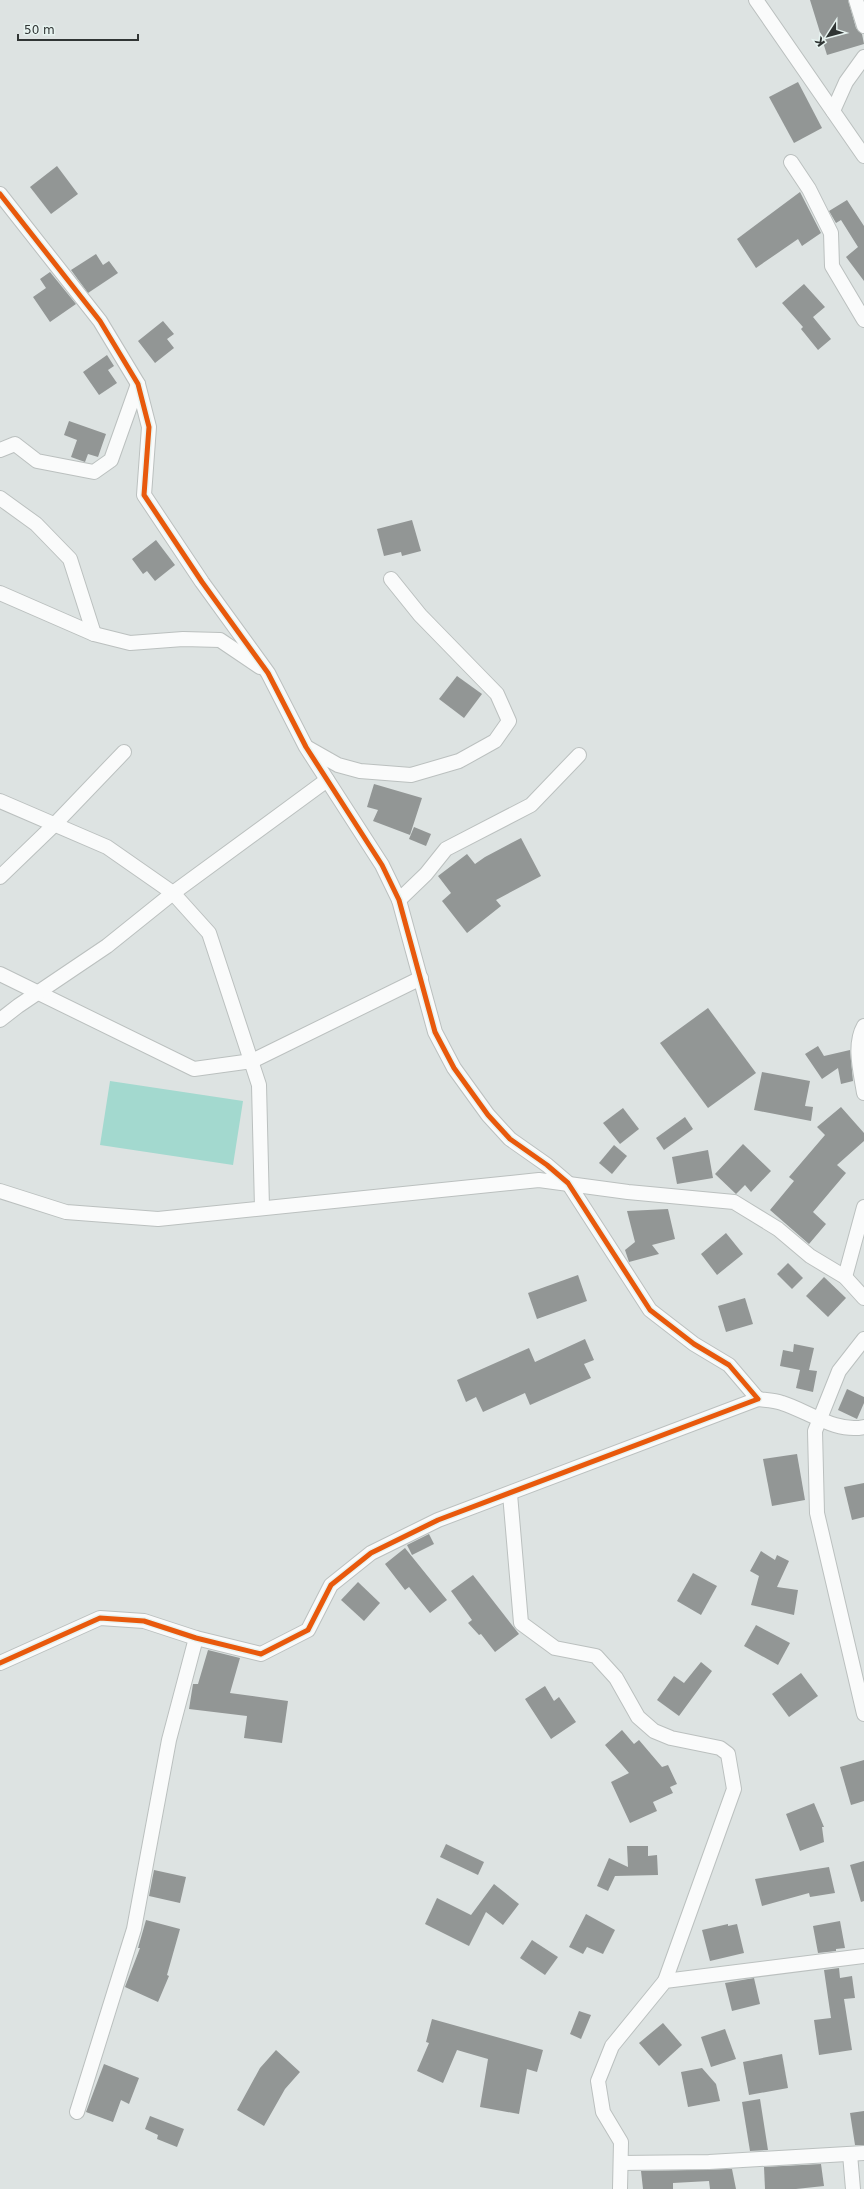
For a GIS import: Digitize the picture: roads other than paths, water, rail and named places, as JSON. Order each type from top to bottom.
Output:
[{"type":"street","points":[[756,0],[864,156]]},
{"type":"street","points":[[856,0],[864,26]]},
{"type":"street","points":[[833,111],[846,82],[864,57]]},
{"type":"street","points":[[791,162],[809,189],[830,233],[832,266],[864,320]]},
{"type":"street","points":[[0,194],[34,234],[100,321],[138,384],[149,426],[144,495],[202,582],[268,673],[306,747],[382,865],[399,900],[435,1032],[458,1074],[488,1115],[510,1139],[547,1165],[568,1184],[650,1310],[694,1344],[729,1365],[758,1399]]},
{"type":"street","points":[[0,450],[14,444],[38,461],[94,472],[111,460],[138,384]]},
{"type":"street","points":[[0,498],[36,524],[70,559],[94,634]]},
{"type":"street","points":[[306,747],[338,765],[360,771],[411,775],[459,761],[495,741],[509,721],[497,694],[420,616],[391,579]]},
{"type":"street","points":[[0,593],[94,634],[130,643],[183,639],[220,640],[268,673]]},
{"type":"street","points":[[0,877],[55,824],[124,752]]},
{"type":"street","points":[[399,900],[426,874],[446,849],[531,805],[579,755]]},
{"type":"street","points":[[0,1020],[38,992],[107,946],[173,893],[327,780]]},
{"type":"street","points":[[0,800],[107,847],[173,893],[209,932],[259,1085],[262,1208]]},
{"type":"street","points":[[0,974],[194,1069],[252,1061],[420,978]]},
{"type":"street","points":[[864,1026],[861,1031],[858,1051],[864,1093]]},
{"type":"street","points":[[0,1192],[66,1212],[158,1219],[540,1180],[628,1192],[734,1202],[778,1228],[810,1256],[845,1277],[864,1298]]},
{"type":"street","points":[[845,1277],[864,1207]]},
{"type":"street","points":[[864,1339],[839,1371],[815,1430],[817,1513],[864,1714]]},
{"type":"street","points":[[0,1663],[100,1618],[144,1621],[196,1638],[261,1654],[308,1630],[331,1585],[371,1553],[438,1520],[758,1399],[782,1403],[819,1419],[855,1429],[864,1427]]},
{"type":"street","points":[[510,1494],[521,1623],[555,1648],[596,1656],[616,1678],[638,1717],[654,1730],[671,1738],[720,1748],[728,1754],[734,1789],[665,1981],[612,2046],[598,2081],[603,2112],[621,2142],[620,2189]]},
{"type":"street","points":[[77,2112],[134,1930],[169,1740],[196,1638]]},
{"type":"street","points":[[665,1981],[864,1956]]},
{"type":"street","points":[[621,2164],[709,2162],[864,2153]]},
{"type":"street","points":[[850,2154],[853,2189]]}]
